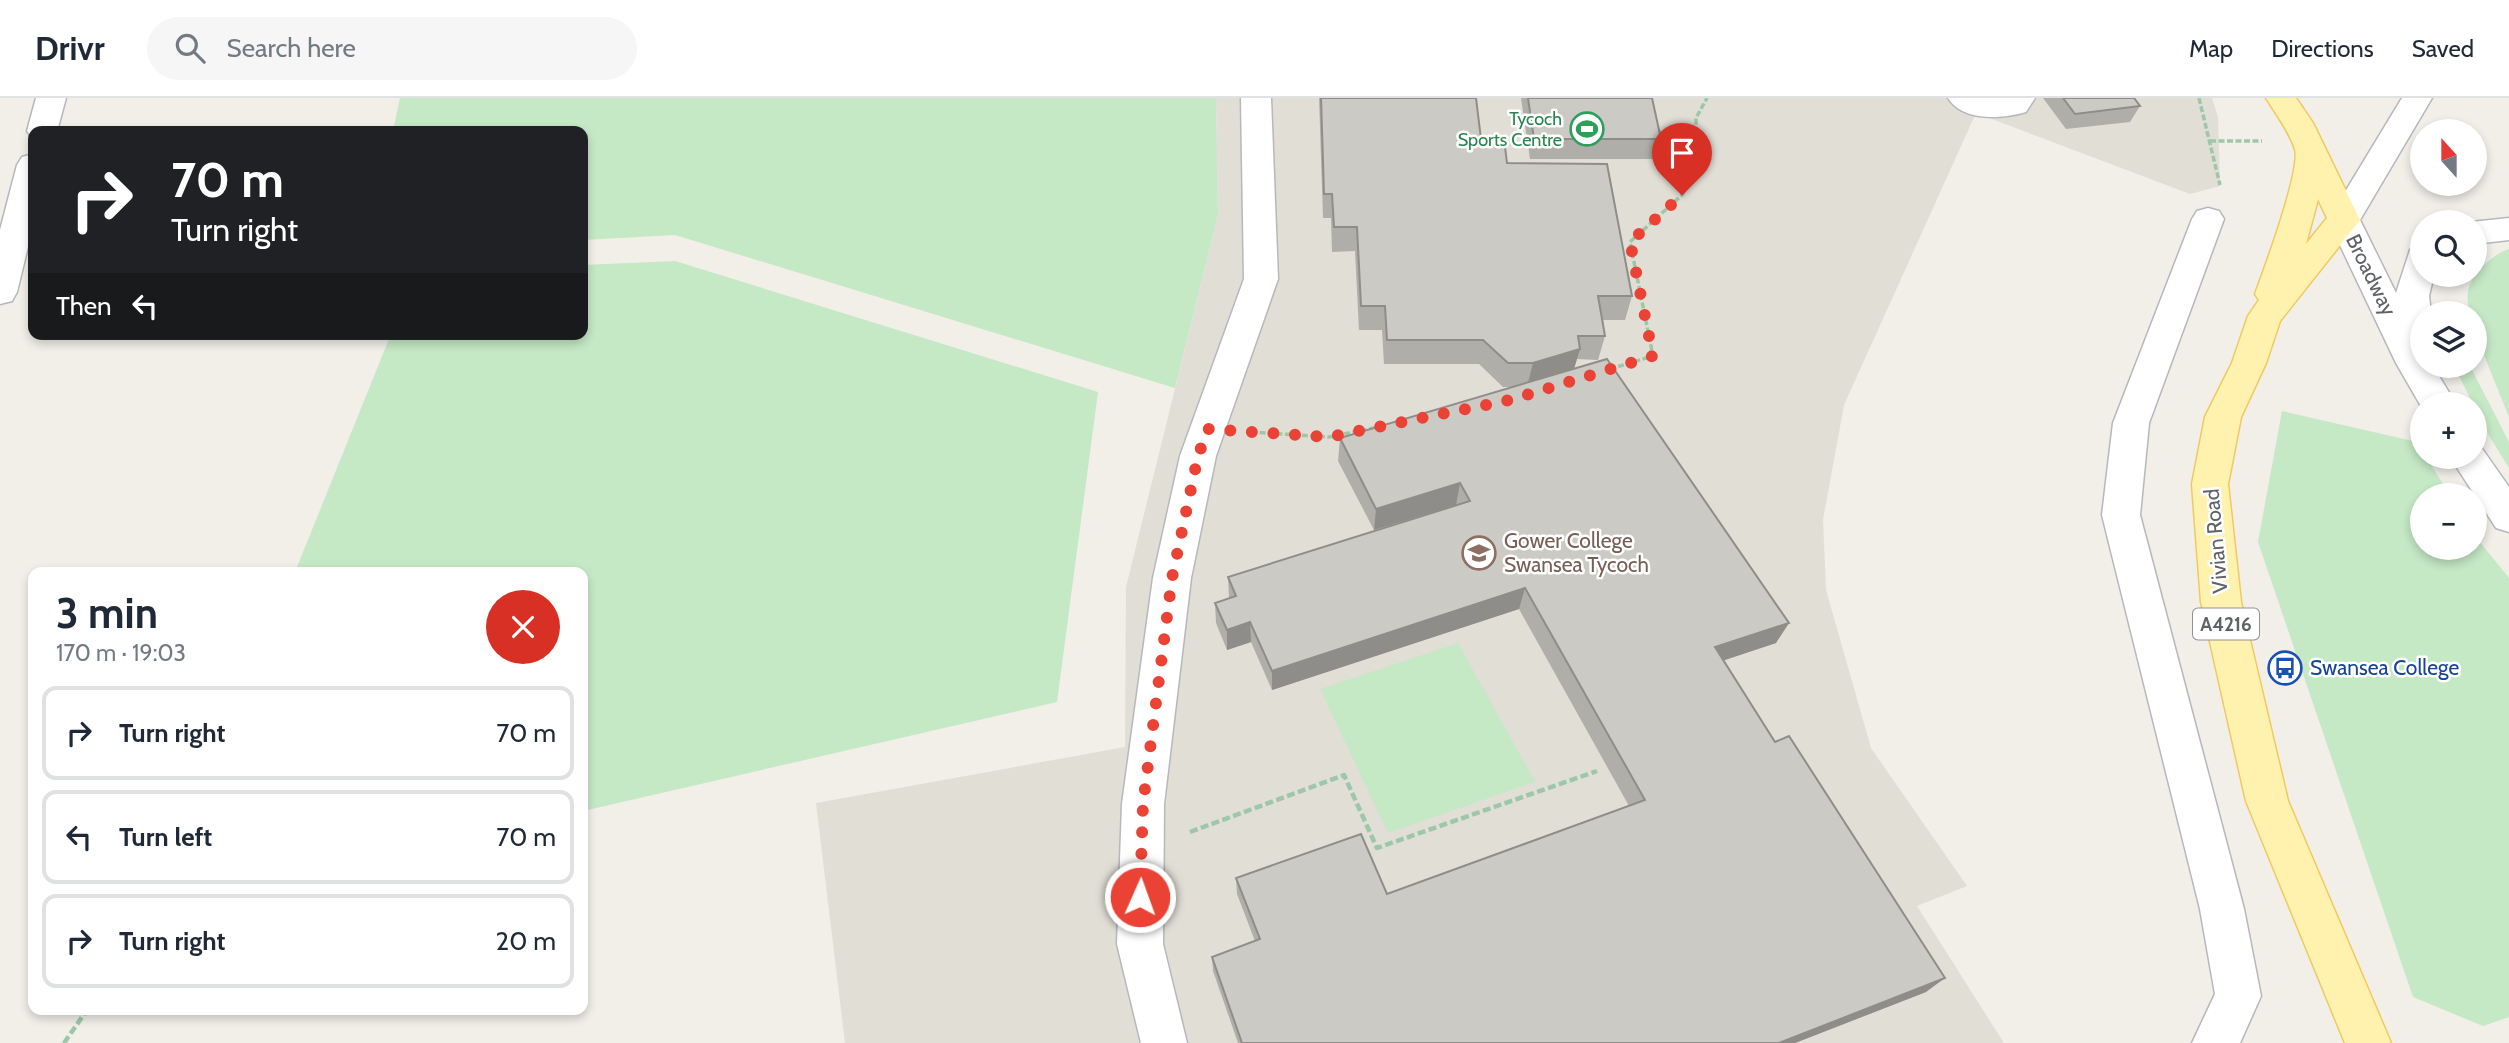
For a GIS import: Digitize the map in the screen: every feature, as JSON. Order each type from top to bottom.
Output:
[{"type":"main road","points":[[2281,98],[2298,123],[2344,220]]},
{"type":"main road","name":"A4216","points":[[2265,316],[2298,219],[2312,152]]},
{"type":"main road","name":"Vivian Road","points":[[2344,220],[2265,316],[2249,363],[2223,417],[2210,484],[2221,602],[2267,802],[2368,1043]]},
{"type":"street","points":[[43,126],[51,98]]},
{"type":"street","points":[[1164,1043],[1140,944],[1143,804],[1172,578],[1198,456],[1261,279],[1256,98]]},
{"type":"street","points":[[1963,98],[1986,108],[2015,105],[2020,98]]},
{"type":"street","points":[[2344,220],[2417,98]]},
{"type":"street","points":[[0,292],[28,184]]},
{"type":"street","points":[[2208,219],[2131,423],[2122,515],[2222,909],[2238,996],[2215,1043]]},
{"type":"street","name":"Broadway","points":[[2344,220],[2430,391]]},
{"type":"street","points":[[2487,232],[2509,229]]},
{"type":"street","points":[[2414,287],[2412,296],[2430,391]]},
{"type":"street","points":[[2476,469],[2509,517]]},
{"type":"path","points":[[1601,372],[1653,356],[1630,242],[1682,195],[1697,170],[1696,118],[1707,98]]},
{"type":"path","points":[[1208,429],[1329,437],[1394,424]]},
{"type":"path","points":[[1142,849],[1345,775],[1377,848],[1597,771]]},
{"type":"path","points":[[64,1043],[84,1015]]},
{"type":"shaded area","name":"Gower College Swansea Tycoch","points":[[1216,98],[2212,98],[2218,117],[2220,186],[2190,194],[1976,113],[1844,405],[1823,520],[1826,590],[1871,748],[1967,886],[1917,906],[2004,1043],[845,1043],[816,803],[1125,747],[1126,587],[1218,215]]},
{"type":"green space","points":[[400,98],[1216,98],[1218,215],[1175,388],[675,235],[588,240],[588,126],[394,126]]},
{"type":"green space","points":[[2509,249],[2509,417],[2487,363],[2487,301],[2468,301],[2468,298],[2469,287],[2487,287],[2487,263]]},
{"type":"green space","points":[[675,261],[1098,392],[1057,702],[588,810],[588,567],[297,567],[389,340],[588,340],[588,265]]},
{"type":"green space","points":[[2460,378],[2476,378],[2483,392],[2467,392]]},
{"type":"green space","points":[[2487,399],[2509,442],[2509,468],[2488,434]]},
{"type":"green space","points":[[2282,411],[2410,440],[2410,469],[2434,469],[2442,483],[2410,483],[2410,560],[2487,560],[2487,551],[2509,578],[2509,1017],[2483,1026],[2413,997],[2258,542]]},
{"type":"green space","points":[[1458,643],[1535,782],[1388,833],[1320,689]]},
{"type":"building","points":[[1321,98],[1476,98],[1481,139],[1504,139],[1507,163],[1607,164],[1632,296],[1598,296],[1605,336],[1578,336],[1580,349],[1533,363],[1508,363],[1483,340],[1387,340],[1385,306],[1361,306],[1357,227],[1334,227],[1332,194],[1324,194]]},
{"type":"building","name":"Tycoch Sports Centre","points":[[1528,98],[1652,98],[1661,139],[1534,139]]},
{"type":"building","points":[[2063,98],[2134,98],[2140,106],[2075,114]]},
{"type":"building","points":[[1607,359],[1789,623],[1715,647],[1775,742],[1789,736],[1945,978],[1779,1043],[1242,1043],[1212,957],[1260,939],[1236,878],[1361,834],[1387,894],[1645,800],[1525,588],[1272,671],[1250,622],[1227,630],[1215,603],[1236,596],[1228,577],[1470,501],[1460,483],[1376,509],[1340,438]]},
{"type":"place","name":"Tycoch Sports Centre","points":[[1587,129]]},
{"type":"place","name":"Gower College Swansea Tycoch","points":[[1479,553]]},
{"type":"place","name":"Swansea College","points":[[2285,668]]},
{"type":"route","points":[[1140,897],[1143,804],[1172,578],[1198,456],[1208,429],[1329,437],[1510,400],[1653,356],[1630,242],[1682,195]]}]
